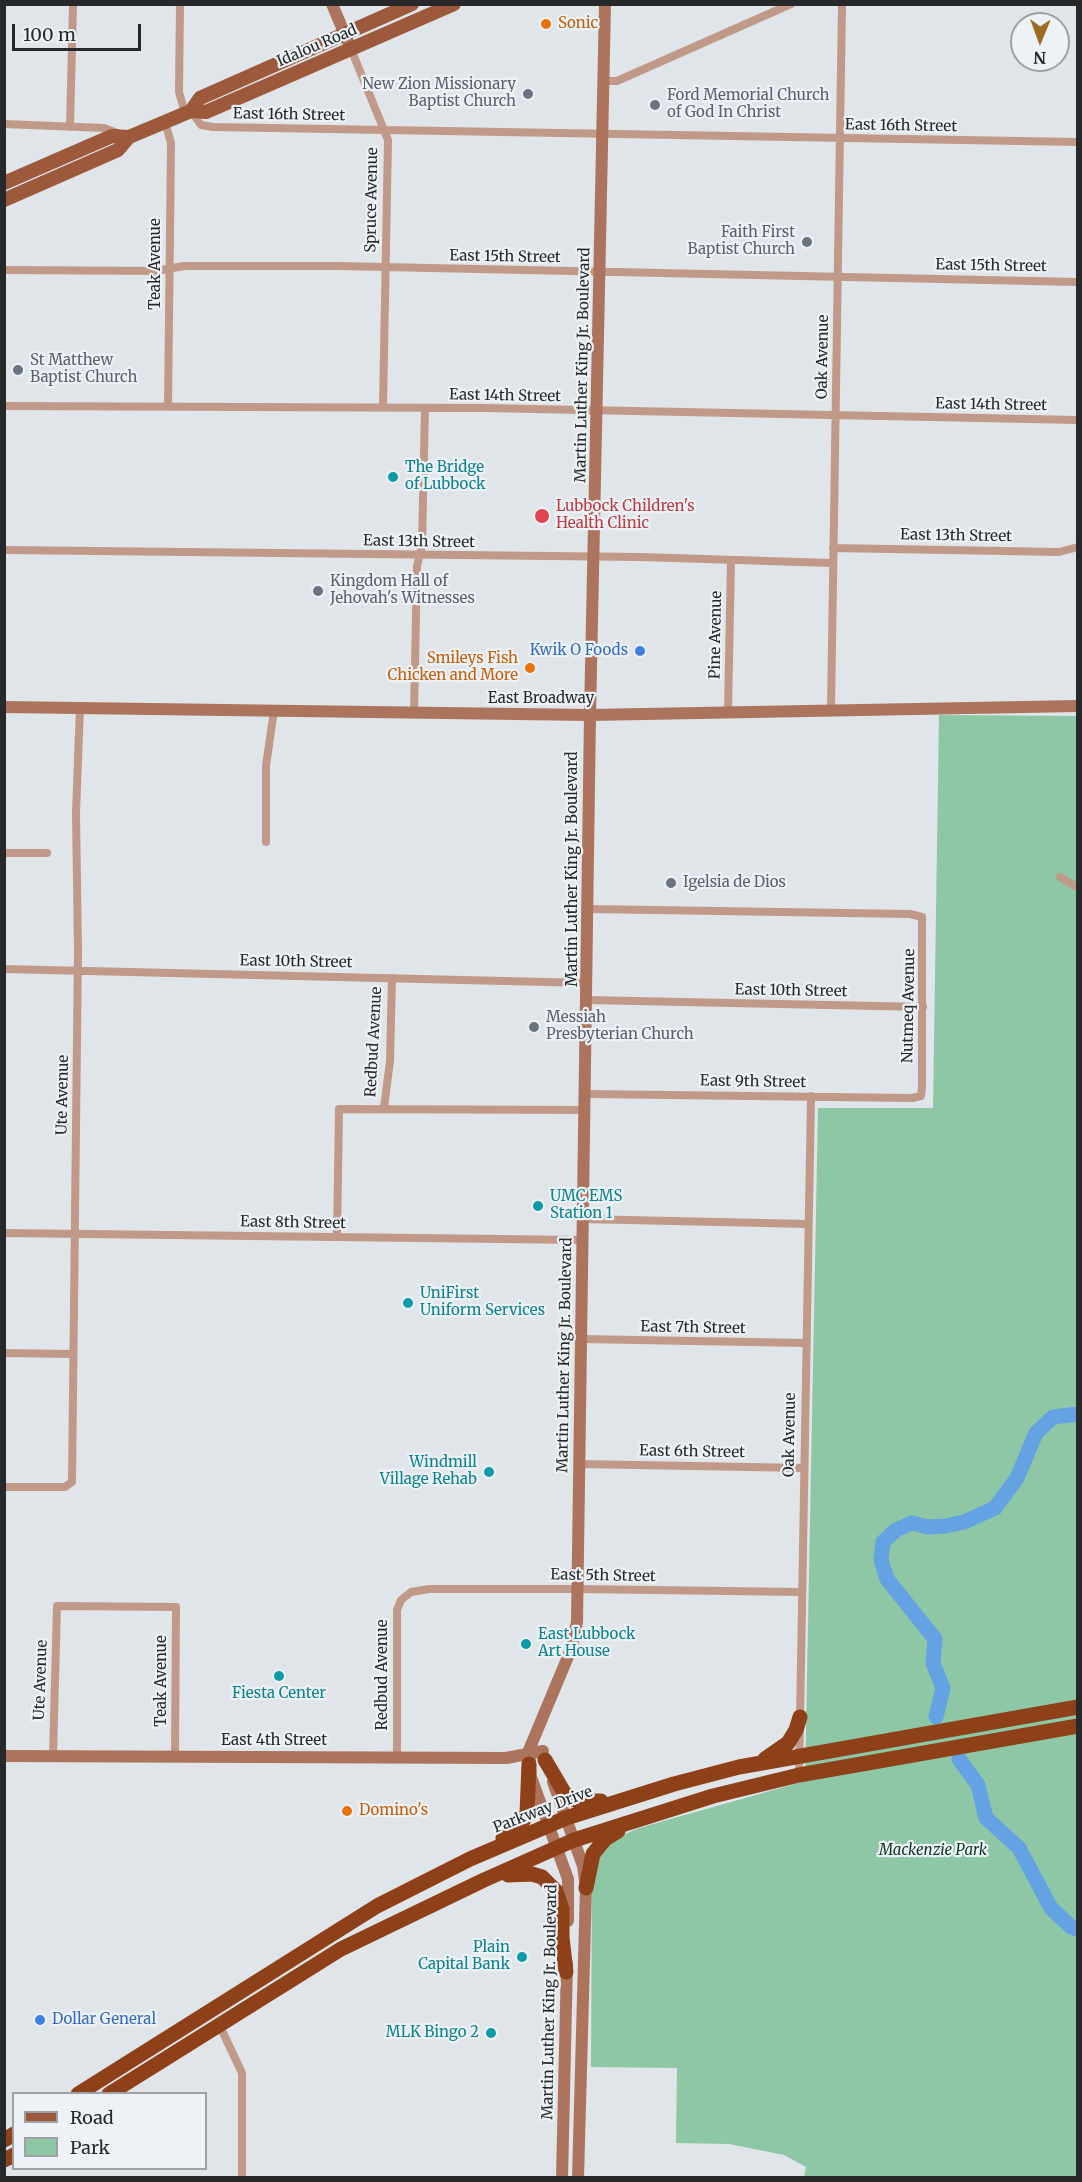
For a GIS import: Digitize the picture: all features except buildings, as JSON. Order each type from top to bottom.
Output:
[{"type":"highway","name":"Parkway Drive","points":[[81,2092],[211,2008],[377,1906],[470,1859],[566,1818],[674,1784],[751,1765],[1077,1707]]},
{"type":"highway","points":[[751,1765],[778,1752],[788,1743],[796,1730],[800,1717]]},
{"type":"highway","points":[[112,2092],[341,1949],[470,1886],[574,1840],[658,1813],[799,1774],[1077,1726]]},
{"type":"highway","points":[[544,1755],[565,1794],[577,1801],[598,1802],[630,1792],[674,1784]]},
{"type":"highway","points":[[470,1859],[513,1833],[522,1823],[529,1804],[529,1760]]},
{"type":"highway","points":[[586,1888],[593,1854],[605,1839],[658,1813]]},
{"type":"highway","points":[[470,1886],[523,1872],[542,1877],[550,1884],[556,1891],[562,1910],[562,1937],[567,1972]]},
{"type":"main road","name":"Spruce Avenue","points":[[332,4],[351,49]]},
{"type":"main road","name":"Idalou Road","points":[[188,112],[200,98],[412,4]]},
{"type":"main road","name":"Idalou Road","points":[[4,183],[112,136],[129,137],[188,112],[206,112],[454,4]]},
{"type":"main road","name":"Martin Luther King Jr. Boulevard","points":[[562,2178],[570,1892],[529,1760],[538,1726],[572,1647],[577,1622],[582,1219],[588,983],[590,714],[600,273],[600,134],[605,4]]},
{"type":"main road","name":"Idalou Road","points":[[4,200],[118,150],[129,137]]},
{"type":"main road","name":"East Broadway","points":[[4,706],[590,714],[1077,706]]},
{"type":"main road","name":"Martin Luther King Jr. Boulevard","points":[[538,1726],[544,1755],[583,1866],[586,1888],[578,2178]]},
{"type":"main road","name":"East 4th Street","points":[[4,1756],[175,1755],[529,1760],[544,1755]]},
{"type":"street","points":[[69,127],[73,4]]},
{"type":"street","points":[[180,4],[179,92],[188,112]]},
{"type":"street","points":[[602,81],[617,81],[791,4]]},
{"type":"street","name":"Oak Avenue","points":[[831,710],[842,4]]},
{"type":"street","name":"Spruce Avenue","points":[[351,49],[386,131],[383,407]]},
{"type":"street","name":"East 16th Street","points":[[188,112],[201,125],[213,127],[1077,142]]},
{"type":"street","name":"Teak Avenue","points":[[165,122],[171,143],[168,407]]},
{"type":"street","points":[[4,124],[104,128],[129,137]]},
{"type":"street","name":"East 15th Street","points":[[4,270],[156,271],[184,266],[386,267],[1077,282]]},
{"type":"street","name":"East 14th Street","points":[[4,406],[383,407],[1077,420]]},
{"type":"street","points":[[414,713],[417,566],[422,545],[425,408]]},
{"type":"street","name":"East 13th Street","points":[[833,548],[1059,552],[1077,547]]},
{"type":"street","name":"East 13th Street","points":[[4,550],[593,557],[832,563]]},
{"type":"street","name":"Pine Avenue","points":[[728,711],[730,560]]},
{"type":"street","name":"Ute Avenue","points":[[4,1486],[65,1487],[72,1482],[78,970],[76,802],[80,708]]},
{"type":"street","points":[[266,842],[266,766],[274,710]]},
{"type":"street","points":[[4,853],[47,853]]},
{"type":"street","points":[[1060,877],[1077,888]]},
{"type":"street","name":"Nutmeq Avenue","points":[[588,909],[910,914],[922,917],[921,1096]]},
{"type":"street","name":"East 10th Street","points":[[4,969],[588,983]]},
{"type":"street","name":"Redbud Avenue","points":[[384,1108],[390,1061],[392,978]]},
{"type":"street","name":"East 10th Street","points":[[587,1000],[923,1007]]},
{"type":"street","name":"East 9th Street","points":[[586,1094],[912,1098],[921,1096]]},
{"type":"street","name":"Oak Avenue","points":[[799,1774],[810,1096]]},
{"type":"street","points":[[337,1236],[339,1109],[585,1110]]},
{"type":"street","points":[[582,1219],[808,1224]]},
{"type":"street","name":"East 8th Street","points":[[4,1233],[582,1240]]},
{"type":"street","name":"East 7th Street","points":[[581,1339],[805,1343]]},
{"type":"street","points":[[4,1353],[73,1354]]},
{"type":"street","name":"East 6th Street","points":[[579,1464],[804,1468]]},
{"type":"street","name":"East 5th Street","points":[[405,1595],[429,1589],[801,1592]]},
{"type":"street","name":"Redbud Avenue","points":[[397,1757],[397,1610],[405,1595]]},
{"type":"street","name":"Teak Avenue","points":[[57,1606],[176,1607],[175,1755]]},
{"type":"street","name":"Ute Avenue","points":[[53,1756],[57,1606]]},
{"type":"street","points":[[211,2008],[242,2073],[242,2178]]},
{"type":"green space","name":"Mackenzie Park","points":[[939,715],[1077,716],[1077,2177],[804,2177],[806,2167],[784,2155],[729,2144],[676,2143],[677,2068],[591,2067],[592,1878],[605,1843],[639,1828],[805,1781],[818,1108],[933,1108]]},
{"type":"waterway","points":[[936,1717],[943,1688],[933,1663],[935,1639],[887,1579],[881,1560],[883,1542],[896,1530],[912,1523],[928,1527],[946,1526],[964,1522],[995,1508],[1017,1478],[1036,1433],[1053,1417],[1078,1414]]},
{"type":"waterway","points":[[959,1759],[978,1785],[986,1818],[1019,1848],[1051,1908],[1071,1927],[1078,1929]]},
{"type":"place","name":"Sonic","points":[[546,24]]},
{"type":"place","name":"New Zion Missionary Baptist Church","points":[[528,94]]},
{"type":"place","name":"Ford Memorial Church of God In Christ","points":[[655,105]]},
{"type":"place","name":"Faith First Baptist Church","points":[[807,242]]},
{"type":"place","name":"St Matthew Baptist Church","points":[[18,370]]},
{"type":"place","name":"The Bridge of Lubbock","points":[[393,477]]},
{"type":"place","name":"Lubbock Children's Health Clinic","points":[[542,516]]},
{"type":"place","name":"Kingdom Hall of Jehovah's Witnesses","points":[[318,591]]},
{"type":"place","name":"Kwik O Foods","points":[[640,651]]},
{"type":"place","name":"Smileys Fish Chicken and More","points":[[530,668]]},
{"type":"place","name":"Igelsia de Dios","points":[[671,883]]},
{"type":"place","name":"Messiah Presbyterian Church","points":[[534,1027]]},
{"type":"place","name":"UMC EMS Station 1","points":[[538,1206]]},
{"type":"place","name":"UniFirst Uniform Services","points":[[408,1303]]},
{"type":"place","name":"Windmill Village Rehab","points":[[489,1472]]},
{"type":"place","name":"East Lubbock Art House","points":[[526,1644]]},
{"type":"place","name":"Fiesta Center","points":[[279,1676]]},
{"type":"place","name":"Domino's","points":[[347,1811]]},
{"type":"place","name":"Plain Capital Bank","points":[[522,1957]]},
{"type":"place","name":"Dollar General","points":[[40,2020]]},
{"type":"place","name":"MLK Bingo 2","points":[[491,2033]]}]
